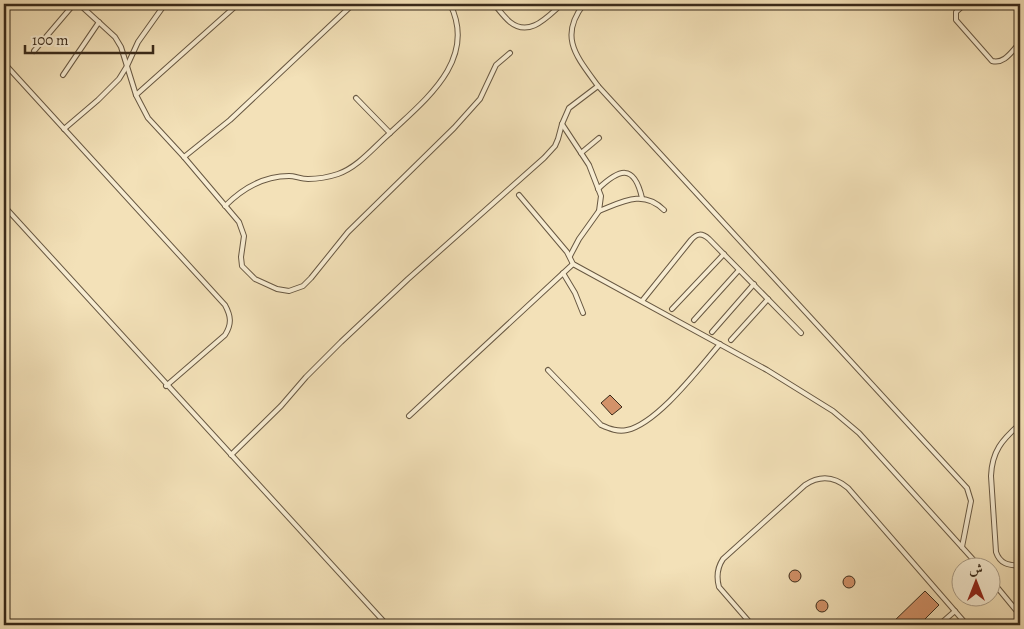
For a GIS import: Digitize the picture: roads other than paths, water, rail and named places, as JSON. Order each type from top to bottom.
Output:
[{"type":"lane","points":[[34,51],[74,4]]},
{"type":"lane","points":[[79,4],[115,38],[121,47],[136,95],[154,126],[184,157],[236,218],[244,236],[240,257],[242,266],[255,279],[277,290],[289,291],[302,286],[311,278],[348,232],[424,159],[480,99],[496,66],[510,53]]},
{"type":"lane","points":[[64,129],[119,79],[138,42],[165,4]]},
{"type":"lane","points":[[136,95],[238,4]]},
{"type":"lane","points":[[225,206],[238,193],[254,184],[271,178],[290,176],[308,179],[324,178],[339,174],[354,166],[420,105],[450,68],[457,49],[458,29],[450,4]]},
{"type":"lane","points":[[494,4],[511,22],[519,27],[528,28],[537,25],[562,4]]},
{"type":"lane","points":[[584,4],[576,14],[572,24],[572,45],[580,61],[598,86],[967,488],[971,501],[962,547]]},
{"type":"lane","points":[[965,4],[956,12],[956,20],[992,61],[1004,60],[1017,46]]},
{"type":"lane","points":[[1017,4],[1020,7]]},
{"type":"lane","points":[[184,157],[230,120],[351,6]]},
{"type":"lane","points":[[63,74],[99,22]]},
{"type":"lane","points":[[4,63],[224,305],[229,313],[231,319],[230,328],[224,335],[166,386]]},
{"type":"lane","points":[[231,455],[281,406],[306,377],[341,342],[408,279],[544,158],[555,146],[569,108],[598,86]]},
{"type":"lane","points":[[356,98],[390,133]]},
{"type":"lane","points":[[562,124],[588,165],[601,196],[599,212],[580,238],[570,256]]},
{"type":"lane","points":[[581,153],[598,138]]},
{"type":"lane","points":[[598,189],[613,175],[626,172],[635,181],[642,198]]},
{"type":"lane","points":[[519,195],[570,256],[573,264],[720,344],[799,390],[842,418],[970,556]]},
{"type":"lane","points":[[599,212],[624,201],[642,198],[651,200],[664,210]]},
{"type":"lane","points":[[4,206],[166,386],[386,625]]},
{"type":"lane","points":[[642,301],[694,236],[702,234],[801,333]]},
{"type":"lane","points":[[672,309],[724,254]]},
{"type":"lane","points":[[408,416],[573,264]]},
{"type":"lane","points":[[694,320],[740,270]]},
{"type":"lane","points":[[563,273],[584,313]]},
{"type":"lane","points":[[712,332],[754,284]]},
{"type":"lane","points":[[730,340],[768,299]]},
{"type":"lane","points":[[548,370],[602,425],[610,429],[628,429],[647,419],[665,405],[720,344]]},
{"type":"lane","points":[[1020,424],[995,452],[991,476],[998,559],[1004,564],[1020,566]]},
{"type":"lane","points":[[752,625],[719,587],[717,580],[719,565],[805,485],[813,480],[822,478],[832,478],[848,488],[967,625]]},
{"type":"lane","points":[[1002,594],[1020,615]]},
{"type":"lane","points":[[938,625],[955,611]]}]
